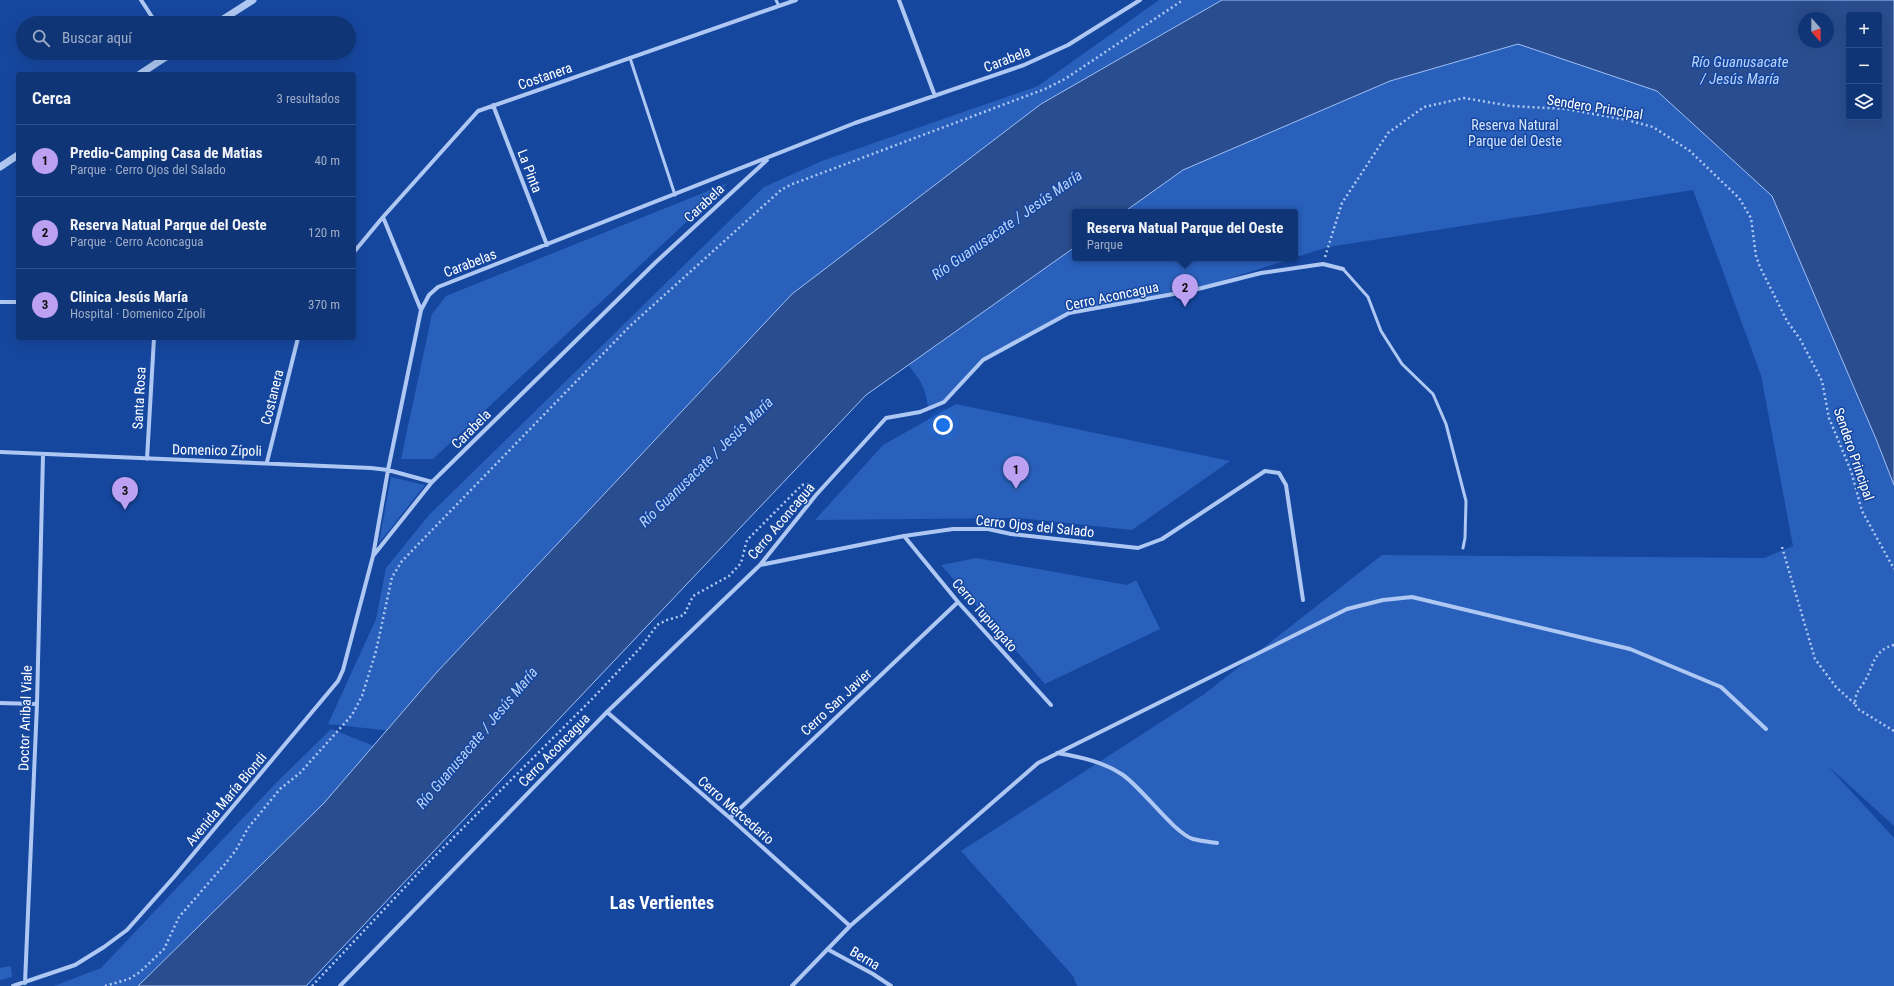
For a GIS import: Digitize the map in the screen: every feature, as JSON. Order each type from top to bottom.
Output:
[{"type":"street","points":[[141,0],[151,16]]},
{"type":"street","points":[[229,16],[253,0]]},
{"type":"street","name":"Costanera","points":[[356,250],[468,120],[478,111],[796,0]]},
{"type":"street","points":[[899,0],[935,96]]},
{"type":"street","name":"Carabela","points":[[373,556],[432,482],[656,262],[770,158],[855,123],[1046,56],[1068,45],[1140,0]]},
{"type":"street","points":[[143,72],[161,60]]},
{"type":"street","name":"La Pinta","points":[[493,105],[546,245]]},
{"type":"street","points":[[0,168],[16,157]]},
{"type":"street","name":"Carabelas","points":[[373,556],[388,470],[421,310],[429,295],[438,287],[770,158]]},
{"type":"street","points":[[383,217],[421,310]]},
{"type":"street","name":"Cerro Aconcagua","points":[[340,986],[606,712],[760,565],[816,495],[886,418],[920,412],[944,402],[983,360],[1069,313],[1190,291],[1261,273],[1323,264],[1343,269]]},
{"type":"street","points":[[0,302],[16,302]]},
{"type":"street","name":"Santa Rosa","points":[[147,459],[154,340]]},
{"type":"street","name":"Costanera","points":[[267,462],[298,340]]},
{"type":"street","name":"Domenico Zípoli","points":[[0,452],[147,459],[267,462],[388,470],[432,482]]},
{"type":"street","name":"Doctor Anibal Viale","points":[[25,982],[37,704],[43,455]]},
{"type":"street","name":"Cerro Ojos del Salado","points":[[760,565],[904,536],[953,529],[988,529],[1011,534],[1138,548],[1162,539],[1265,471],[1279,473],[1286,485],[1303,600]]},
{"type":"street","name":"Cerro Tupungato","points":[[904,536],[958,602],[1051,705]]},
{"type":"street","name":"Avenida María Biondi","points":[[13,986],[75,965],[104,947],[127,930],[174,877],[330,692],[343,670],[373,556]]},
{"type":"street","points":[[792,986],[829,950],[850,926],[1038,763],[1348,609],[1383,600],[1412,597],[1630,649],[1721,687],[1766,729]]},
{"type":"street","name":"Cerro San Javier","points":[[730,818],[958,602]]},
{"type":"street","points":[[0,703],[37,704]]},
{"type":"street","name":"Cerro Mercedario","points":[[606,712],[730,818],[850,926]]},
{"type":"street","points":[[1057,753],[1088,758],[1123,775],[1180,830],[1192,839],[1217,843]]},
{"type":"street","name":"Berna","points":[[829,950],[891,986]]},
{"type":"lane","points":[[776,0],[779,6]]},
{"type":"lane","points":[[630,58],[675,195]]},
{"type":"lane","points":[[1343,269],[1368,297],[1381,330],[1402,364],[1433,394],[1446,424],[1466,501],[1465,538],[1463,548]]},
{"type":"path","points":[[105,986],[135,975],[164,949],[179,917],[236,850],[248,828],[280,789],[300,773],[352,714],[362,696],[376,651],[392,578],[402,561],[629,327],[781,190],[790,185],[1044,90],[1065,79],[1183,0]]},
{"type":"path","name":"Sendero Principal","points":[[1323,264],[1342,203],[1388,133],[1424,107],[1464,98],[1511,106],[1566,109],[1627,120],[1653,127],[1690,151],[1739,198],[1751,218],[1756,256],[1760,267],[1786,321],[1800,339],[1822,381],[1829,418],[1851,471],[1862,511],[1894,569]]},
{"type":"path","points":[[312,986],[424,867],[642,646],[657,625],[667,620],[684,615],[693,596],[729,576],[741,563],[747,540],[802,485],[810,484]]},
{"type":"path","points":[[1782,547],[1815,659],[1836,687],[1855,704],[1858,709],[1894,731]]},
{"type":"path","points":[[1855,704],[1856,692],[1864,682],[1875,656],[1881,650],[1894,645]]},
{"type":"green space","points":[[1159,0],[1222,0],[1041,104],[792,294],[392,731],[328,724],[376,619],[386,568],[429,515],[764,187],[822,161],[1038,86]]},
{"type":"green space","name":"Reserva Natural Parque del Oeste","points":[[1518,44],[1657,91],[1772,196],[1876,439],[1894,485],[1894,826],[1828,766],[1894,838],[1894,986],[1077,986],[1073,976],[961,851],[1203,695],[1382,555],[1764,558],[1793,546],[1761,375],[1693,190],[1328,247],[1298,257],[1298,209],[1128,209],[1183,170],[1390,81]]},
{"type":"green space","points":[[728,183],[433,459],[401,459],[432,314],[446,296]]},
{"type":"green space","points":[[1072,249],[1072,261],[1285,261],[1190,291],[1069,313],[983,360],[944,402],[928,409],[926,396],[922,385],[908,365]]},
{"type":"green space","points":[[956,404],[1230,461],[1132,530],[1019,518],[815,520],[883,445]]},
{"type":"green space","points":[[391,477],[425,485],[379,543]]},
{"type":"green space","points":[[977,558],[1127,585],[1136,580],[1160,629],[1045,684],[941,565]]},
{"type":"green space","points":[[331,729],[374,746],[324,803],[138,986],[54,986],[101,968],[277,782]]},
{"type":"green space","points":[[11,966],[12,977],[0,980],[0,968]]},
{"type":"water","name":"Río Guanusacate / Jesús María","points":[[1222,0],[1894,0],[1894,485],[1876,439],[1772,196],[1657,91],[1518,44],[1390,81],[1183,170],[1128,209],[1072,209],[1072,249],[866,395],[306,986],[138,986],[324,803],[437,672],[792,294],[1041,104]]},
{"type":"place","name":"Reserva Natual Parque del Oeste","points":[[1185,307]]},
{"type":"place","name":"Predio-Camping Casa de Matias","points":[[1016,489]]},
{"type":"place","name":"Clinica Jesús María","points":[[125,510]]},
{"type":"district","name":"Las Vertientes","points":[[662,902]]}]
